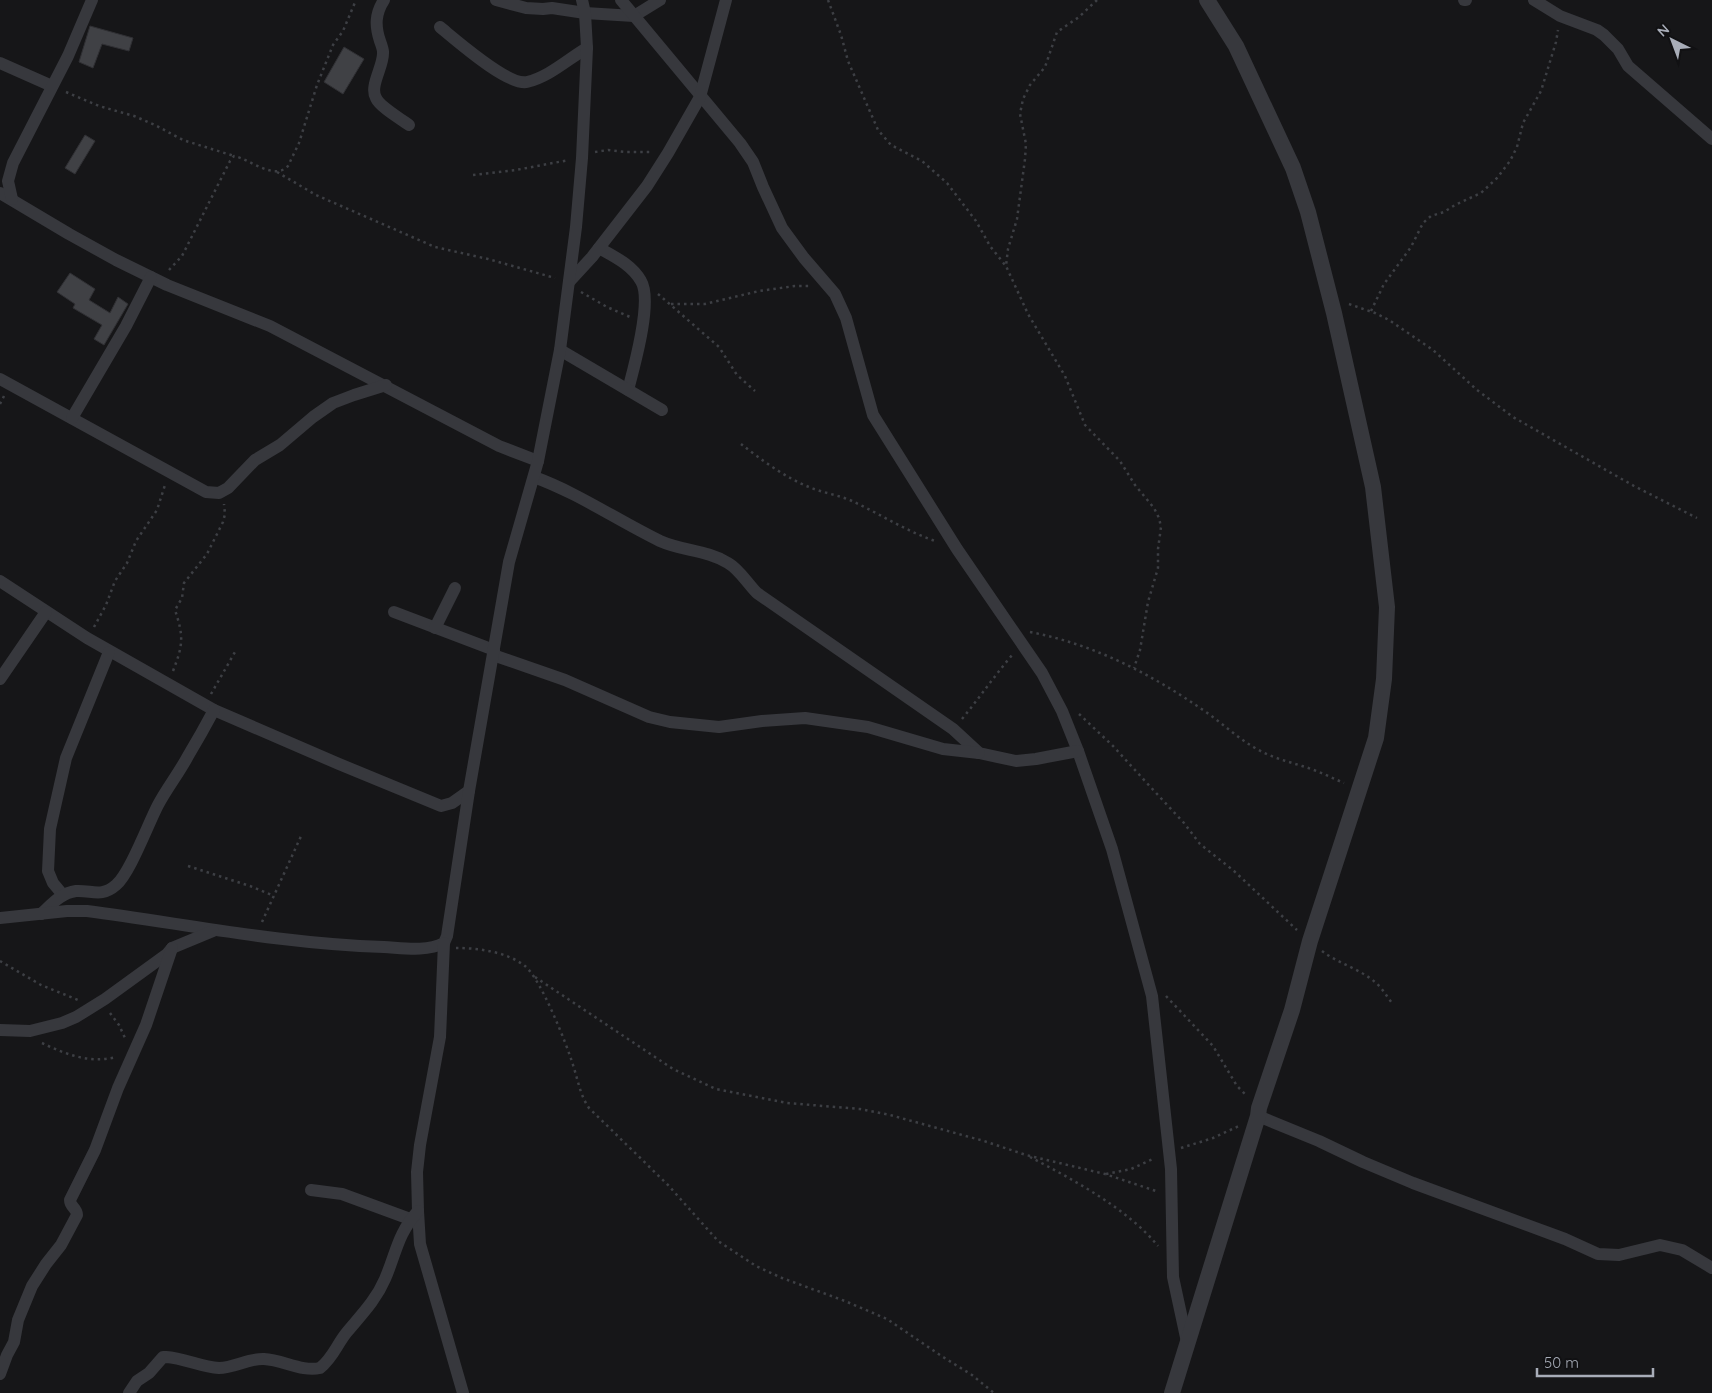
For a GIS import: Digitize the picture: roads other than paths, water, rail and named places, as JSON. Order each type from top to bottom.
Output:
[{"type":"street","points":[[12,199],[8,181],[13,163],[68,56],[92,0]]},
{"type":"street","points":[[384,0],[378,8],[376,17],[383,52],[374,89],[374,97],[409,125]]},
{"type":"street","points":[[496,0],[526,8],[543,9],[554,4],[585,13],[634,16],[660,0]]},
{"type":"street","points":[[463,1393],[420,1244],[414,1215],[417,1172],[420,1145],[440,1037],[444,946],[469,791],[509,562],[538,461],[560,350],[576,227],[582,158],[587,48],[585,13],[582,0]]},
{"type":"street","points":[[621,0],[740,144],[753,162],[762,187],[782,228],[804,258],[835,294],[846,318],[873,415],[957,549],[1013,628],[1042,673],[1062,711],[1078,750],[1112,849],[1152,996],[1169,1152],[1174,1249],[1172,1266],[1187,1345]]},
{"type":"street","points":[[569,282],[599,248],[647,186],[700,97],[726,0]]},
{"type":"street","points":[[1172,1393],[1258,1112],[1292,1010],[1310,941],[1376,738],[1384,679],[1388,607],[1373,488],[1331,300],[1308,212],[1292,168],[1236,46],[1207,0]]},
{"type":"street","points":[[1534,0],[1560,16],[1597,30],[1604,35],[1618,49],[1628,66],[1712,139]]},
{"type":"street","points":[[440,27],[501,73],[521,83],[532,81],[551,72],[587,48]]},
{"type":"street","points":[[0,63],[52,86]]},
{"type":"street","points":[[0,192],[69,234],[154,278],[270,326],[386,385],[499,446],[538,461]]},
{"type":"street","points":[[599,248],[626,264],[640,279],[645,290],[641,338],[628,390]]},
{"type":"street","points":[[72,418],[154,278]]},
{"type":"street","points":[[560,350],[662,410]]},
{"type":"street","points":[[0,380],[206,492],[216,494],[223,492],[254,460],[280,445],[333,403],[386,385]]},
{"type":"street","points":[[534,477],[556,485],[660,541],[677,548],[708,554],[728,562],[736,568],[757,593],[953,729],[979,753]]},
{"type":"street","points":[[0,581],[110,652],[209,707],[440,806],[452,804],[469,791]]},
{"type":"street","points":[[435,628],[455,588]]},
{"type":"street","points":[[0,679],[46,612]]},
{"type":"street","points":[[394,612],[565,680],[649,717],[670,722],[719,727],[805,718],[868,727],[943,749],[979,753],[1016,761],[1036,760],[1078,750]]},
{"type":"street","points":[[63,895],[53,883],[48,871],[50,828],[66,758],[110,652]]},
{"type":"street","points":[[42,914],[63,895],[76,891],[97,894],[110,890],[118,884],[158,806],[187,758],[209,707]]},
{"type":"street","points":[[0,918],[88,911],[213,931],[347,946],[422,948],[444,946]]},
{"type":"street","points":[[0,1030],[30,1031],[62,1023],[76,1017],[167,954],[172,948],[213,931]]},
{"type":"street","points":[[0,1374],[14,1342],[18,1320],[32,1286],[60,1245],[77,1215],[77,1211],[71,1205],[70,1200],[95,1150],[118,1088],[154,1005],[172,948]]},
{"type":"street","points":[[1258,1112],[1363,1162],[1413,1183],[1566,1239],[1598,1254],[1619,1255],[1660,1245],[1682,1250],[1712,1268]]},
{"type":"street","points":[[311,1190],[342,1194],[414,1215]]},
{"type":"street","points":[[129,1393],[137,1381],[149,1373],[166,1356],[217,1368],[262,1359],[280,1361],[310,1369],[320,1368],[333,1356],[348,1331],[369,1308],[376,1297],[386,1277],[399,1238],[414,1215]]}]
